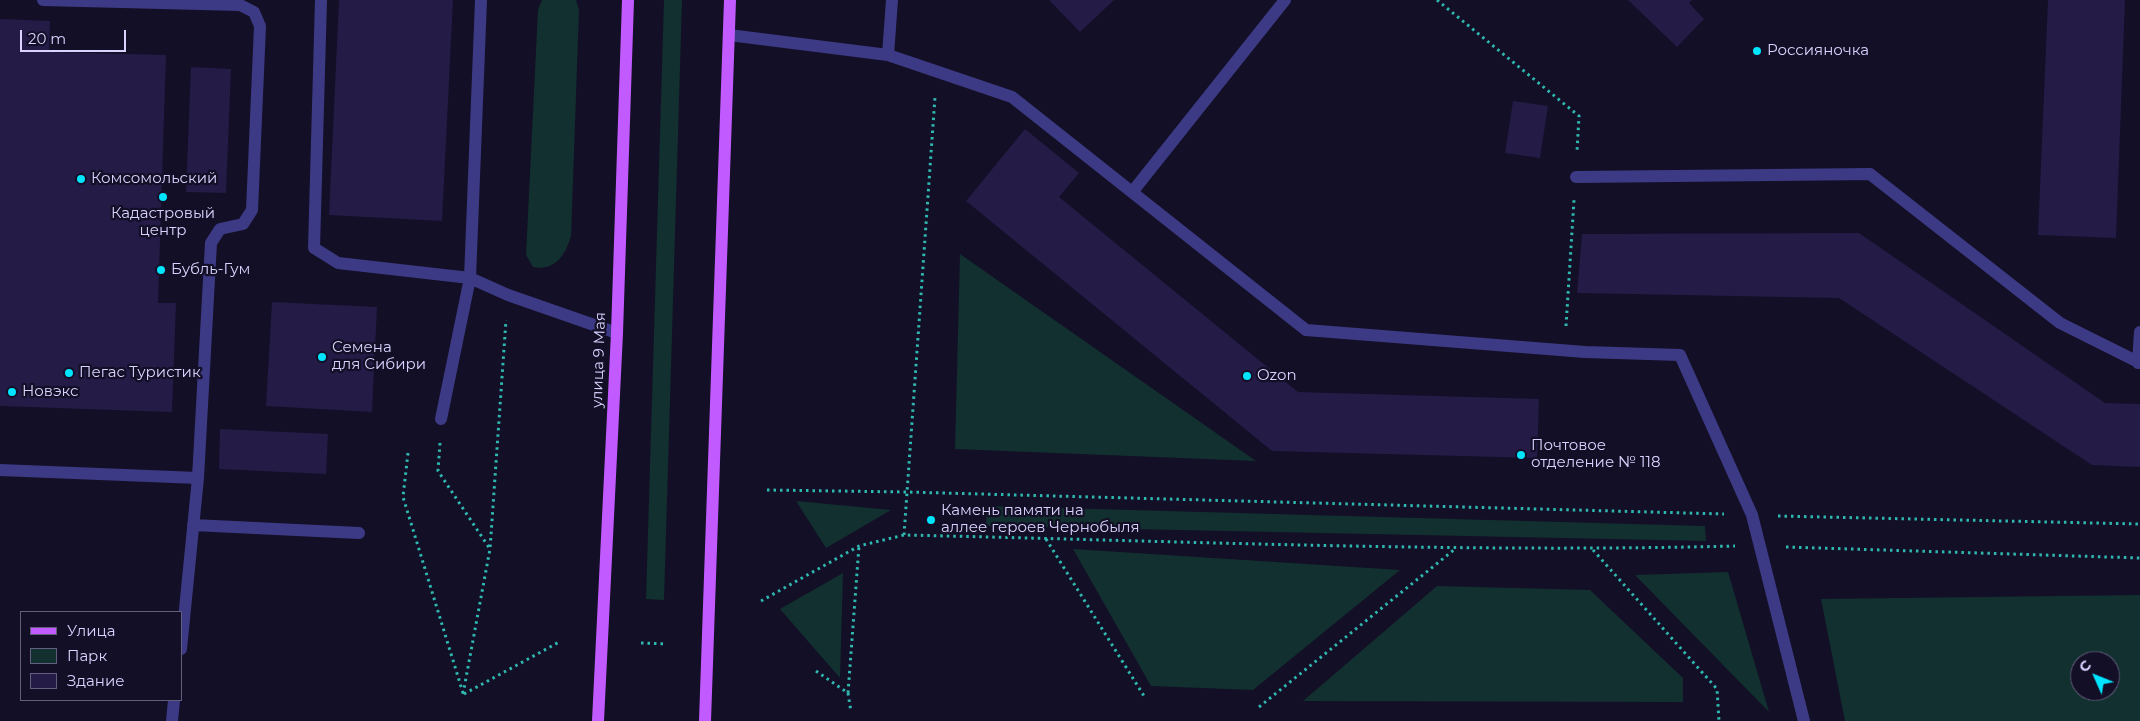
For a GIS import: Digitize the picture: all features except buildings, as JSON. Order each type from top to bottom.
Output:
[{"type":"main road","name":"улица 9 Мая","points":[[598,721],[617,333],[628,0]]},
{"type":"main road","points":[[705,721],[730,0]]},
{"type":"lane","points":[[43,0],[240,5],[254,12],[260,26],[252,210],[243,224],[220,230],[211,243],[198,478],[182,639]]},
{"type":"lane","points":[[321,0],[314,248],[338,262],[470,278],[508,295],[617,333]]},
{"type":"lane","points":[[441,419],[470,278],[481,0]]},
{"type":"lane","points":[[888,55],[892,0]]},
{"type":"lane","points":[[1133,191],[1285,0]]},
{"type":"lane","points":[[729,35],[888,55],[1012,97],[1306,330],[1565,350],[1680,355],[1752,515],[1804,721]]},
{"type":"lane","points":[[1576,177],[1870,174],[2060,323],[2139,363],[2140,332]]},
{"type":"lane","points":[[0,470],[198,478]]},
{"type":"lane","points":[[193,525],[359,533]]},
{"type":"lane","points":[[172,721],[174,701]]},
{"type":"path","points":[[1436,0],[1579,116],[1565,350]]},
{"type":"path","points":[[904,535],[937,72]]},
{"type":"path","points":[[464,694],[490,549],[508,295]]},
{"type":"path","points":[[441,419],[438,471],[490,549]]},
{"type":"path","points":[[408,453],[404,497],[464,694]]},
{"type":"path","points":[[767,490],[2140,524]]},
{"type":"path","points":[[761,602],[859,546],[904,535],[1592,550],[1760,546],[2140,558]]},
{"type":"path","points":[[1046,538],[1144,696]]},
{"type":"path","points":[[851,712],[848,692],[859,546]]},
{"type":"path","points":[[1259,707],[1456,548]]},
{"type":"path","points":[[1592,550],[1717,689],[1718,721]]},
{"type":"path","points":[[464,694],[561,641]]},
{"type":"path","points":[[641,643],[667,644]]},
{"type":"path","points":[[816,671],[848,692]]},
{"type":"green space","points":[[542,0],[576,0],[579,10],[571,236],[562,256],[553,264],[541,268],[533,267],[526,255],[538,10]]},
{"type":"green space","points":[[664,0],[682,0],[664,600],[646,599]]},
{"type":"green space","points":[[960,254],[1256,461],[955,449]]},
{"type":"green space","points":[[796,501],[891,510],[826,548]]},
{"type":"green space","points":[[987,506],[1705,526],[1706,541],[986,526]]},
{"type":"green space","points":[[1073,549],[1400,570],[1253,690],[1151,686]]},
{"type":"green space","points":[[1728,572],[1769,712],[1635,575]]},
{"type":"green space","points":[[843,573],[840,678],[780,609]]},
{"type":"green space","points":[[1437,586],[1590,590],[1683,678],[1683,702],[1303,701]]},
{"type":"green space","points":[[2140,595],[2140,721],[1845,721],[1821,599]]},
{"type":"place","name":"Россияночка","points":[[1757,51]]},
{"type":"place","name":"Комсомольский","points":[[81,179]]},
{"type":"place","name":"Кадастровый центр","points":[[163,197]]},
{"type":"place","name":"Бубль-Гум","points":[[161,270]]},
{"type":"place","name":"Семена для Сибири","points":[[322,357]]},
{"type":"place","name":"Пегас Туристик","points":[[69,373]]},
{"type":"place","name":"Ozon","points":[[1247,376]]},
{"type":"place","name":"Новэкс","points":[[12,392]]},
{"type":"place","name":"Почтовое отделение № 118","points":[[1521,455]]},
{"type":"place","name":"Камень памяти на аллее героев Чернобыля","points":[[931,520]]}]
